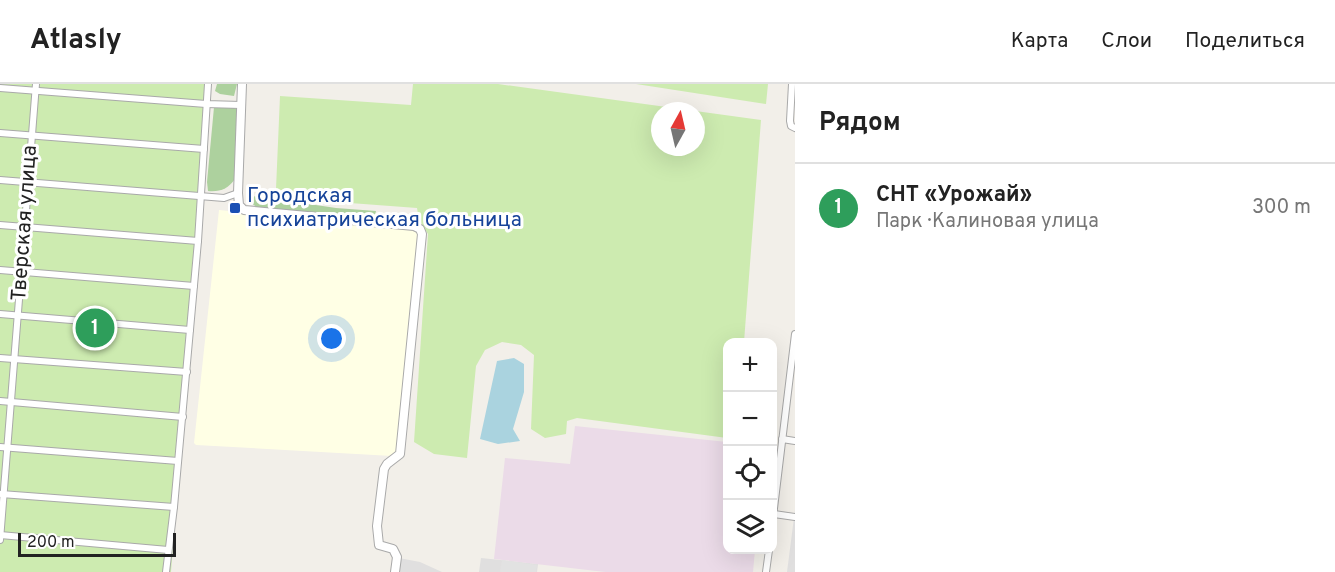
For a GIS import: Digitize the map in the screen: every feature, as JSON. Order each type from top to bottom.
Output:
[{"type":"street","points":[[166,572],[187,372],[208,84]]},
{"type":"street","points":[[242,84],[238,193],[239,204],[244,210],[414,226],[420,229],[422,234],[400,454],[387,464],[384,470],[377,526],[379,545],[393,549],[396,554],[395,572]]},
{"type":"street","points":[[792,84],[793,127]]},
{"type":"street","points":[[0,88],[36,88],[206,104],[241,105]]},
{"type":"street","name":"Тверская улица","points":[[0,540],[4,448],[15,359],[36,88]]},
{"type":"street","points":[[0,132],[204,149]]},
{"type":"street","points":[[0,180],[224,198],[238,193]]},
{"type":"street","points":[[0,225],[198,241]]},
{"type":"street","points":[[0,270],[194,286]]},
{"type":"street","points":[[0,314],[190,330]]},
{"type":"street","points":[[775,500],[795,334]]},
{"type":"street","points":[[0,358],[187,372]]},
{"type":"street","points":[[0,401],[183,417]]},
{"type":"street","points":[[782,439],[795,441]]},
{"type":"street","points":[[4,448],[178,461]]},
{"type":"street","points":[[2,494],[174,507]]},
{"type":"street","points":[[777,514],[795,517]]},
{"type":"street","points":[[0,536],[168,550]]},
{"type":"street","points":[[766,572],[768,554]]},
{"type":"shaded area","points":[[219,210],[416,230],[419,233],[399,449],[392,456],[196,445],[194,443]]},
{"type":"shaded area","points":[[575,426],[723,442],[723,554],[755,554],[753,572],[605,572],[494,559],[505,458],[570,464]]},
{"type":"shaded area","points":[[795,510],[795,572],[787,572]]},
{"type":"shaded area","points":[[399,558],[420,562],[442,572],[397,572]]},
{"type":"shaded area","points":[[481,558],[538,564],[537,572],[479,572]]},
{"type":"shaded area","points":[[502,560],[537,565],[536,572],[500,572]]},
{"type":"green space","points":[[0,84],[210,84],[171,572],[0,572]]},
{"type":"green space","points":[[217,84],[237,84],[234,96],[215,91]]},
{"type":"green space","points":[[413,84],[498,84],[651,105],[651,156],[705,156],[705,112],[761,120],[744,338],[723,338],[723,437],[577,418],[567,421],[566,434],[545,438],[531,429],[534,355],[521,345],[502,342],[485,350],[476,366],[467,458],[434,454],[414,442],[428,234],[419,220],[417,208],[350,203],[276,189],[280,96],[411,105]]},
{"type":"green space","points":[[636,84],[768,84],[766,104]]},
{"type":"green space","points":[[214,107],[237,109],[235,179],[223,189],[208,191],[207,182]]},
{"type":"green space","points":[[255,196],[336,208],[376,211],[374,219],[258,208],[251,203],[251,199]]},
{"type":"water","points":[[514,358],[524,364],[524,392],[513,429],[520,441],[498,444],[480,439],[497,361]]},
{"type":"place","name":"Городская психиатрическая больница","points":[[235,208]]},
{"type":"place","name":"СНТ «Урожай»","points":[[95,328]]}]
